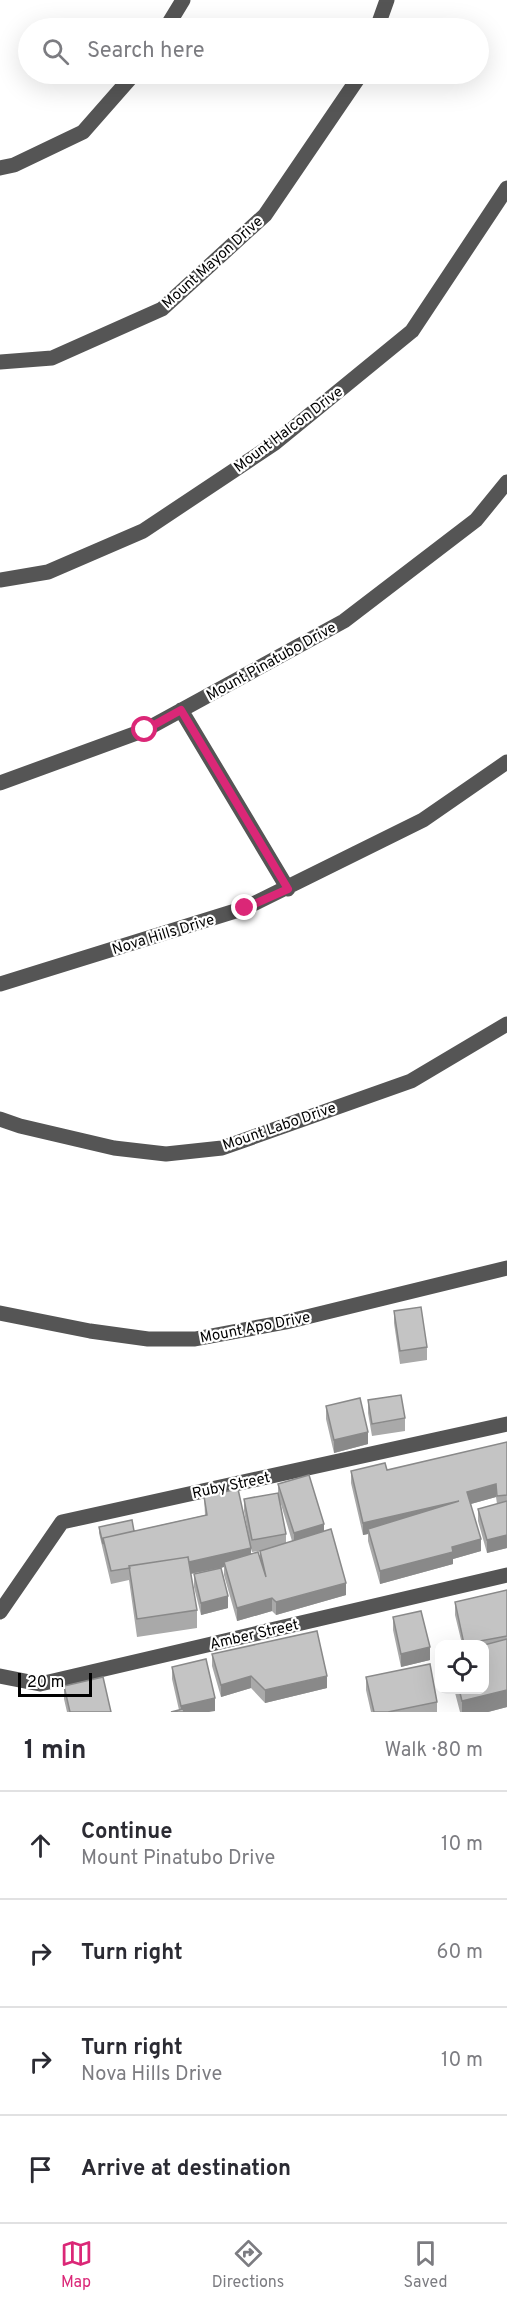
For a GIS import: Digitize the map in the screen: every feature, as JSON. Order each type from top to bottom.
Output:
[{"type":"street","points":[[172,18],[183,0]]},
{"type":"street","points":[[380,18],[387,0]]},
{"type":"street","points":[[0,168],[14,165],[83,132],[125,84]]},
{"type":"street","name":"Mount Mayon Drive","points":[[0,362],[52,358],[162,309],[265,215],[354,84]]},
{"type":"street","name":"Mount Halcon Drive","points":[[0,580],[48,572],[143,531],[275,443],[412,332],[507,188]]},
{"type":"street","name":"Mount Pinatubo Drive","points":[[0,783],[145,730],[344,621],[476,520],[507,482]]},
{"type":"street","points":[[181,710],[288,889]]},
{"type":"street","name":"Nova Hills Drive","points":[[0,984],[245,908],[288,889],[423,820],[507,762]]},
{"type":"street","name":"Mount Labo Drive","points":[[0,1119],[114,1148],[166,1154],[222,1148],[411,1081],[507,1024]]},
{"type":"street","name":"Mount Apo Drive","points":[[0,1313],[101,1333],[148,1339],[195,1339],[286,1322],[507,1268]]},
{"type":"street","name":"Ruby Street","points":[[0,1612],[62,1522],[507,1424]]},
{"type":"street","name":"Amber Street","points":[[0,1676],[40,1684],[507,1575]]},
{"type":"building","points":[[421,1307],[427,1347],[400,1351],[394,1311]]},
{"type":"building","points":[[401,1395],[405,1418],[372,1424],[368,1400]]},
{"type":"building","points":[[360,1398],[368,1432],[334,1440],[326,1406]]},
{"type":"building","points":[[507,1442],[507,1495],[497,1496],[496,1484],[467,1492],[481,1539],[452,1547],[453,1552],[380,1571],[368,1529],[459,1501],[363,1523],[351,1471],[385,1463],[387,1470]]},
{"type":"building","points":[[309,1475],[324,1524],[294,1533],[278,1484]]},
{"type":"building","points":[[238,1489],[251,1548],[189,1562],[188,1557],[111,1571],[103,1538],[207,1515],[204,1496]]},
{"type":"building","points":[[278,1493],[286,1534],[252,1540],[244,1499]]},
{"type":"building","points":[[507,1501],[507,1535],[487,1540],[478,1509]]},
{"type":"building","points":[[132,1520],[134,1531],[103,1538],[103,1544],[99,1527]]},
{"type":"building","points":[[331,1529],[346,1583],[276,1602],[272,1598],[237,1608],[224,1562],[258,1552],[266,1577],[260,1551]]},
{"type":"building","points":[[188,1557],[197,1610],[137,1619],[129,1566]]},
{"type":"building","points":[[221,1568],[228,1596],[201,1603],[194,1574]]},
{"type":"building","points":[[507,1590],[507,1636],[486,1640],[463,1640],[455,1602]]},
{"type":"building","points":[[421,1611],[430,1647],[401,1654],[393,1617]]},
{"type":"building","points":[[317,1631],[327,1676],[265,1690],[251,1676],[221,1685],[212,1654]]},
{"type":"building","points":[[507,1639],[507,1690],[462,1701],[460,1694],[489,1694],[489,1644]]},
{"type":"building","points":[[206,1659],[215,1698],[181,1706],[172,1667]]},
{"type":"building","points":[[430,1664],[437,1702],[388,1712],[374,1712],[366,1677]]},
{"type":"building","points":[[103,1677],[111,1712],[70,1712],[64,1686]]},
{"type":"route","points":[[145,730],[181,710],[288,889],[245,908]]}]
